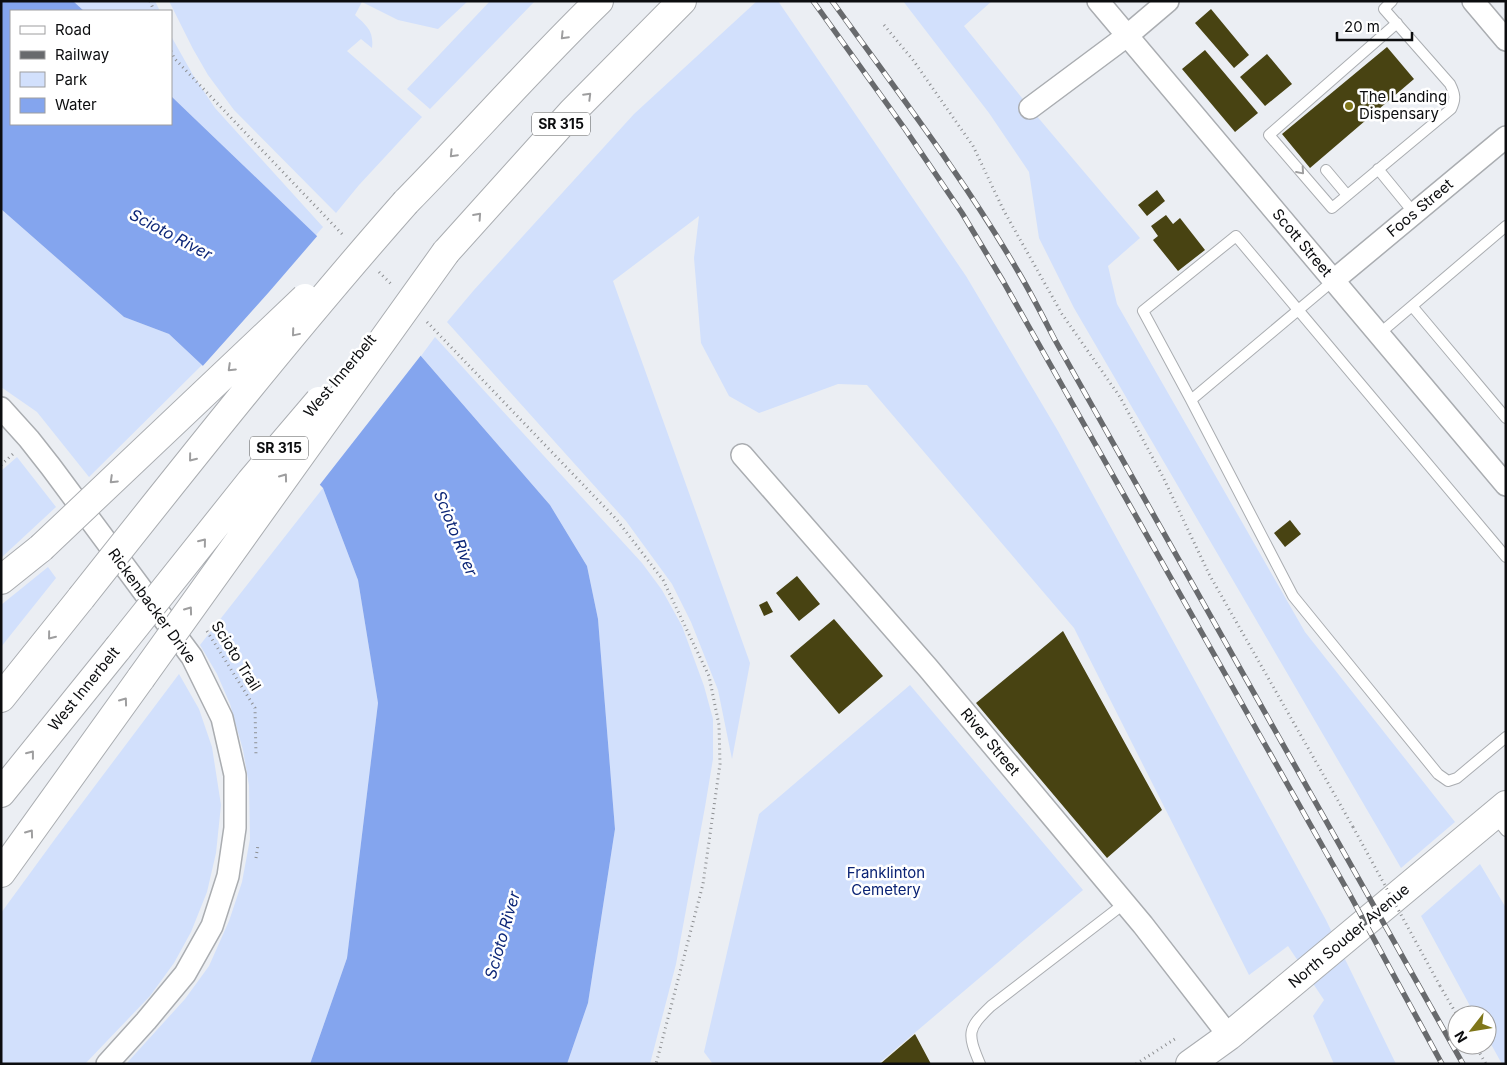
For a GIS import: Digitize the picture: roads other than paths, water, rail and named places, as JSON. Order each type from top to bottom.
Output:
[{"type":"main road","points":[[1,580],[42,548],[406,202],[599,1]]},
{"type":"main road","name":"West Innerbelt","points":[[1,793],[251,481],[446,252],[572,112],[682,1]]},
{"type":"main road","points":[[1,698],[205,442],[371,241],[406,202]]},
{"type":"main road","points":[[1,873],[446,252]]},
{"type":"main road","name":"North Souder Avenue","points":[[1190,1064],[1228,1036],[1502,817]]},
{"type":"street","name":"Scott Street","points":[[1098,1],[1506,485]]},
{"type":"street","points":[[1030,108],[1128,35],[1168,1]]},
{"type":"street","points":[[1473,1],[1506,40]]},
{"type":"street","name":"Foos Street","points":[[1334,280],[1506,137]]},
{"type":"street","name":"Rickenbacker Drive","points":[[1,408],[29,439],[192,657],[222,718],[235,775],[236,828],[228,876],[212,926],[185,974],[107,1064]]},
{"type":"street","name":"River Street","points":[[742,455],[928,668],[1125,903],[1228,1036]]},
{"type":"lane","points":[[1392,1],[1384,9],[1450,84],[1455,94],[1454,102],[1450,109],[1332,208],[1269,135],[1396,23]]},
{"type":"lane","points":[[1378,169],[1414,213]]},
{"type":"lane","points":[[1326,170],[1347,195]]},
{"type":"lane","points":[[1379,334],[1506,226]]},
{"type":"lane","points":[[1506,557],[1236,236],[1143,311],[1293,596],[1438,774],[1448,781],[1457,778],[1506,737]]},
{"type":"lane","points":[[1191,400],[1334,280]]},
{"type":"lane","points":[[1412,306],[1506,418]]},
{"type":"lane","points":[[980,1064],[970,1036],[973,1027],[980,1017],[991,1006],[1125,903]]},
{"type":"water","name":"Scioto River","points":[[1,1],[73,1],[83,10],[10,10],[10,125],[172,125],[172,97],[316,235],[550,505],[587,566],[598,619],[615,829],[588,1003],[567,1064],[310,1064],[347,958],[378,703],[358,580],[323,488],[169,334],[124,317],[1,209]]},
{"type":"railway","points":[[813,1],[905,129],[962,213],[1003,281],[1350,895],[1442,1064]]},
{"type":"railway","points":[[832,1],[953,169],[1019,273],[1463,1064]]},
{"type":"place","name":"The Landing Dispensary","points":[[1349,106]]},
{"type":"park label","name":"Franklinton Cemetery","points":[[886,882]]}]
